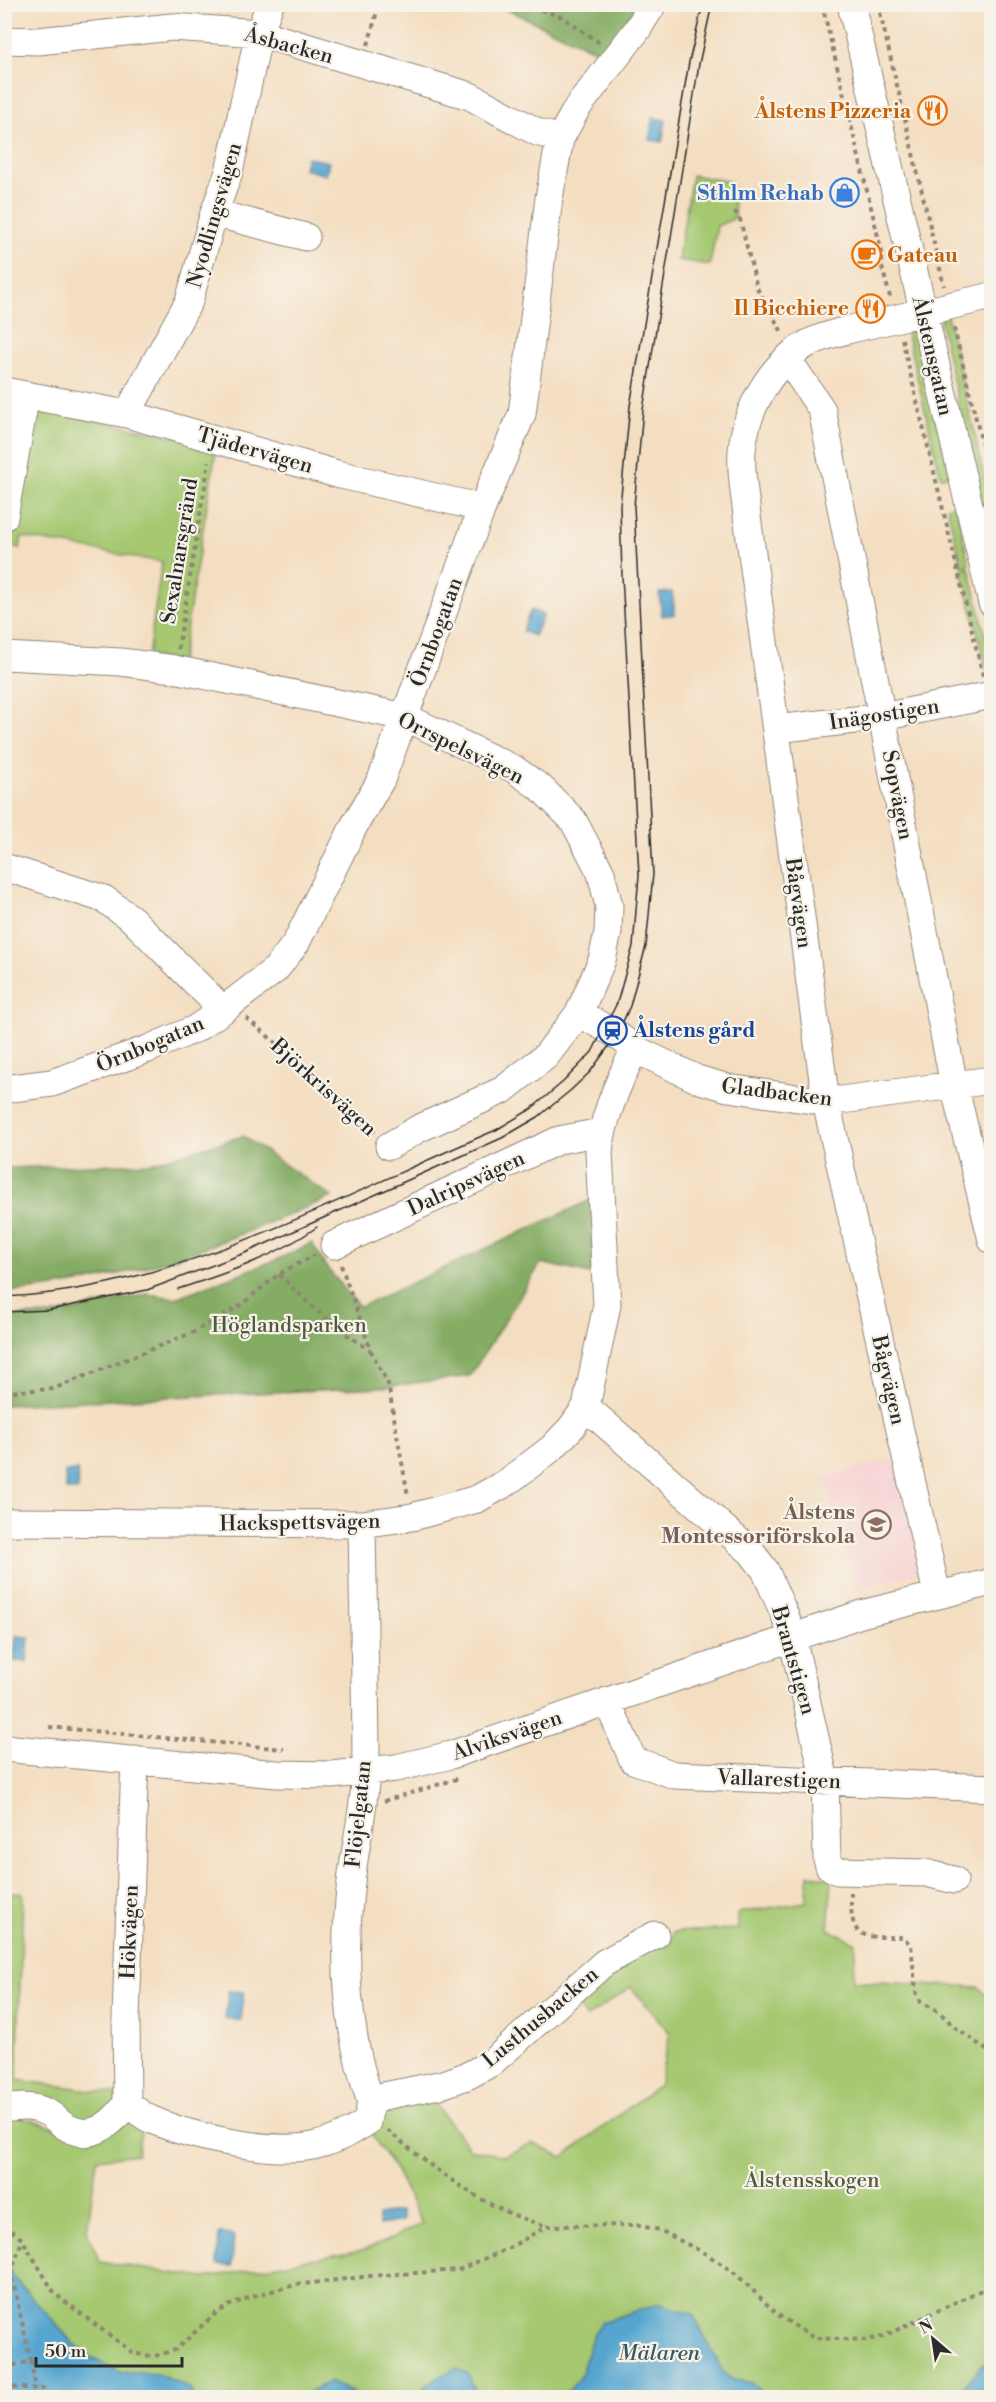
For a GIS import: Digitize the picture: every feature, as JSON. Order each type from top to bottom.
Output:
[{"type":"street","name":"Nyodlingsvägen","points":[[127,414],[189,301],[214,213],[229,172],[259,33],[270,4]]},
{"type":"street","name":"Örnbogatan","points":[[4,1089],[52,1083],[142,1052],[195,1029],[276,969],[296,943],[355,824],[381,780],[482,508],[522,414],[549,198],[560,139],[577,108],[618,55],[652,4]]},
{"type":"street","name":"Ålstensgatan","points":[[851,4],[909,315],[992,603]]},
{"type":"street","name":"Åsbacken","points":[[4,39],[38,41],[172,27],[259,33],[363,66],[470,96],[537,132],[560,139]]},
{"type":"street","points":[[214,213],[306,237]]},
{"type":"street","name":"Bågvägen","points":[[938,1593],[826,1102],[747,516],[741,453],[748,419],[759,396],[791,355],[823,337],[992,296]]},
{"type":"street","name":"Sopvägen","points":[[791,355],[822,410],[954,1085],[992,1240]]},
{"type":"street","name":"Tjädervägen","points":[[4,517],[15,393],[127,414],[337,474],[482,508]]},
{"type":"street","name":"Orrspelsvägen","points":[[4,656],[121,662],[174,669],[405,717],[514,769],[542,789],[573,820],[601,873],[609,906],[608,932],[602,960],[579,1013],[546,1056],[503,1090],[418,1129],[390,1146]]},
{"type":"street","name":"Inägostigen","points":[[776,729],[882,717],[990,696]]},
{"type":"street","points":[[4,867],[104,899],[132,919],[223,1010]]},
{"type":"street","name":"Gladbacken","points":[[579,1013],[635,1049],[697,1079],[728,1088],[826,1102],[992,1080]]},
{"type":"street","name":"Hackspettsvägen","points":[[4,1522],[362,1524],[412,1517],[477,1499],[506,1483],[552,1448],[571,1428],[586,1407],[607,1305],[599,1152],[601,1132],[635,1049]]},
{"type":"street","name":"Dalripsvägen","points":[[334,1245],[560,1140],[601,1132]]},
{"type":"street","name":"Brantstigen","points":[[586,1407],[751,1552],[765,1570],[792,1637],[825,1781],[829,1866],[837,1871],[926,1873],[954,1880]]},
{"type":"street","name":"Flöjelgatan","points":[[362,1524],[366,1772],[350,1885],[347,1960],[350,2014],[369,2112]]},
{"type":"street","name":"Alviksvägen","points":[[4,1748],[277,1774],[332,1775],[396,1768],[451,1755],[861,1614],[938,1593],[992,1582]]},
{"type":"street","name":"Vallarestigen","points":[[607,1701],[633,1760],[674,1775],[992,1788]]},
{"type":"street","name":"Hökvägen","points":[[127,2103],[126,2018],[135,1760]]},
{"type":"street","name":"Lusthusbacken","points":[[127,2103],[148,2118],[200,2136],[279,2147],[314,2146],[356,2130],[384,2096],[444,2084],[469,2075],[491,2063],[604,1963],[655,1935]]},
{"type":"street","points":[[4,2109],[33,2107],[47,2112],[66,2127],[84,2132],[101,2128],[116,2119],[127,2103]]},
{"type":"path","points":[[363,66],[379,4]]},
{"type":"path","points":[[524,4],[562,17],[618,55]]},
{"type":"path","points":[[547,4],[549,11]]},
{"type":"path","points":[[822,4],[882,253],[884,275],[909,315],[990,696]]},
{"type":"path","points":[[878,4],[992,485]]},
{"type":"path","points":[[734,212],[739,215],[761,298],[791,355]]},
{"type":"path","name":"Sexalnarsgränd","points":[[174,669],[213,437]]},
{"type":"path","name":"Björkrisvägen","points":[[258,1029],[340,1098],[390,1146]]},
{"type":"path","points":[[4,1392],[53,1389],[194,1332],[241,1305],[279,1274],[334,1245],[371,1351],[388,1384],[412,1517]]},
{"type":"path","points":[[279,1274],[309,1305],[345,1334],[371,1351]]},
{"type":"path","points":[[40,1726],[287,1749]]},
{"type":"path","points":[[851,1890],[851,1920],[857,1931],[868,1936],[903,1937],[911,1945],[916,1992],[921,2002],[938,2011],[955,2027],[992,2054]]},
{"type":"path","points":[[369,2112],[383,2127],[425,2162],[482,2200],[531,2222],[547,2226],[635,2225],[660,2230],[708,2255],[736,2274],[778,2315],[814,2338],[864,2340],[882,2337],[992,2285]]},
{"type":"path","points":[[4,2225],[22,2239],[55,2295],[133,2353],[155,2356],[175,2350],[215,2314],[253,2296],[295,2285],[371,2276],[458,2270],[507,2249],[547,2226]]},
{"type":"path","points":[[22,2239],[11,2274],[36,2388]]},
{"type":"path","points":[[4,2365],[31,2361]]},
{"type":"path","points":[[4,2387],[44,2388],[47,2397]]},
{"type":"shaded area","name":"Ålstens Montessoriförskola","points":[[899,1458],[925,1571],[856,1589],[824,1476]]},
{"type":"green space","points":[[497,5],[636,5],[605,55]]},
{"type":"green space","points":[[692,175],[731,182],[735,218],[717,226],[710,265],[678,260]]},
{"type":"green space","points":[[946,312],[977,444],[968,445],[940,322]]},
{"type":"green space","points":[[904,323],[915,329],[949,475],[941,477]]},
{"type":"green space","points":[[24,406],[217,445],[181,661],[148,656],[162,562],[22,537],[20,548],[5,545],[5,506]]},
{"type":"green space","points":[[977,447],[991,507],[991,546],[969,449]]},
{"type":"green space","points":[[956,505],[969,564],[962,567],[947,507]]},
{"type":"green space","points":[[969,567],[991,659],[991,687],[962,571]]},
{"type":"green space","points":[[243,1136],[332,1197],[212,1245],[131,1271],[48,1288],[5,1292],[5,1168],[150,1163]]},
{"type":"green space","name":"Höglandsparken","points":[[591,1200],[595,1275],[541,1263],[470,1376],[384,1387],[5,1405],[4,1316],[51,1315],[148,1294],[175,1298],[276,1260],[312,1243],[326,1267],[360,1307]]},
{"type":"green space","name":"Ålstensskogen","points":[[809,1874],[832,1879],[828,1929],[856,1943],[853,1981],[979,1987],[991,1998],[991,2364],[986,2363],[960,2391],[950,2397],[764,2397],[764,2394],[751,2383],[733,2380],[723,2372],[693,2314],[659,2304],[602,2322],[592,2338],[583,2369],[576,2383],[564,2394],[555,2397],[477,2397],[475,2389],[427,2384],[416,2397],[361,2397],[329,2382],[299,2397],[194,2397],[189,2388],[157,2374],[120,2372],[91,2358],[72,2342],[11,2274],[9,2267],[4,2263],[4,2112],[62,2130],[123,2121],[143,2122],[137,2154],[97,2159],[87,2231],[100,2262],[205,2278],[367,2249],[422,2224],[396,2171],[371,2134],[380,2108],[429,2097],[470,2149],[504,2156],[532,2143],[563,2157],[659,2085],[670,2033],[631,1987],[586,2018],[573,2000],[643,1950],[669,1945],[673,1932],[738,1929],[738,1913],[806,1902]]},
{"type":"green space","points":[[4,1892],[23,1894],[17,2080],[118,2094],[114,2109],[83,2124],[5,2097]]},
{"type":"water","points":[[653,118],[666,120],[662,142],[649,140]]},
{"type":"water","points":[[307,157],[329,162],[326,175],[304,169]]},
{"type":"water","points":[[672,592],[675,614],[662,616],[659,593]]},
{"type":"water","points":[[531,610],[543,615],[534,636],[522,631]]},
{"type":"water","points":[[65,1471],[78,1471],[78,1490],[66,1490]]},
{"type":"water","points":[[16,1636],[29,1637],[27,1662],[14,1661]]},
{"type":"water","points":[[228,1991],[244,1992],[241,2021],[225,2019]]},
{"type":"water","points":[[401,2211],[402,2221],[379,2225],[378,2215]]},
{"type":"water","points":[[219,2234],[234,2235],[232,2266],[217,2265]]},
{"type":"water","points":[[4,2263],[9,2267],[11,2274],[72,2342],[91,2358],[120,2372],[157,2374],[189,2388],[194,2397],[5,2397]]},
{"type":"water","name":"Mälaren","points":[[659,2304],[693,2314],[723,2372],[733,2380],[751,2383],[764,2394],[764,2397],[555,2397],[564,2394],[576,2383],[583,2369],[592,2338],[602,2322]]},
{"type":"water","points":[[986,2363],[991,2364],[991,2397],[950,2397],[960,2391]]},
{"type":"water","points":[[456,2369],[468,2373],[477,2397],[416,2397],[434,2380]]},
{"type":"water","points":[[329,2382],[361,2397],[299,2397]]},
{"type":"tram line","points":[[4,1297],[68,1291],[132,1277],[256,1236],[496,1130],[531,1109],[563,1082],[592,1052],[617,1003],[633,946],[639,875],[620,506],[630,406],[689,62],[703,4]]},
{"type":"tram line","points":[[4,1312],[49,1310],[147,1290],[245,1253],[502,1138],[538,1117],[571,1090],[590,1072],[617,1035],[630,1006],[646,946],[653,874],[634,506],[643,410],[699,64],[712,4]]},
{"type":"tram line","points":[[178,1289],[267,1256],[317,1227]]},
{"type":"place","name":"Ålstens Pizzeria","points":[[932,111]]},
{"type":"place","name":"Sthlm Rehab","points":[[845,193]]},
{"type":"place","name":"Gateau","points":[[866,255]]},
{"type":"place","name":"Il Bicchiere","points":[[870,308]]},
{"type":"place","name":"Ålstens gård","points":[[612,1030]]},
{"type":"place","name":"Ålstens Montessoriförskola","points":[[876,1524]]}]
